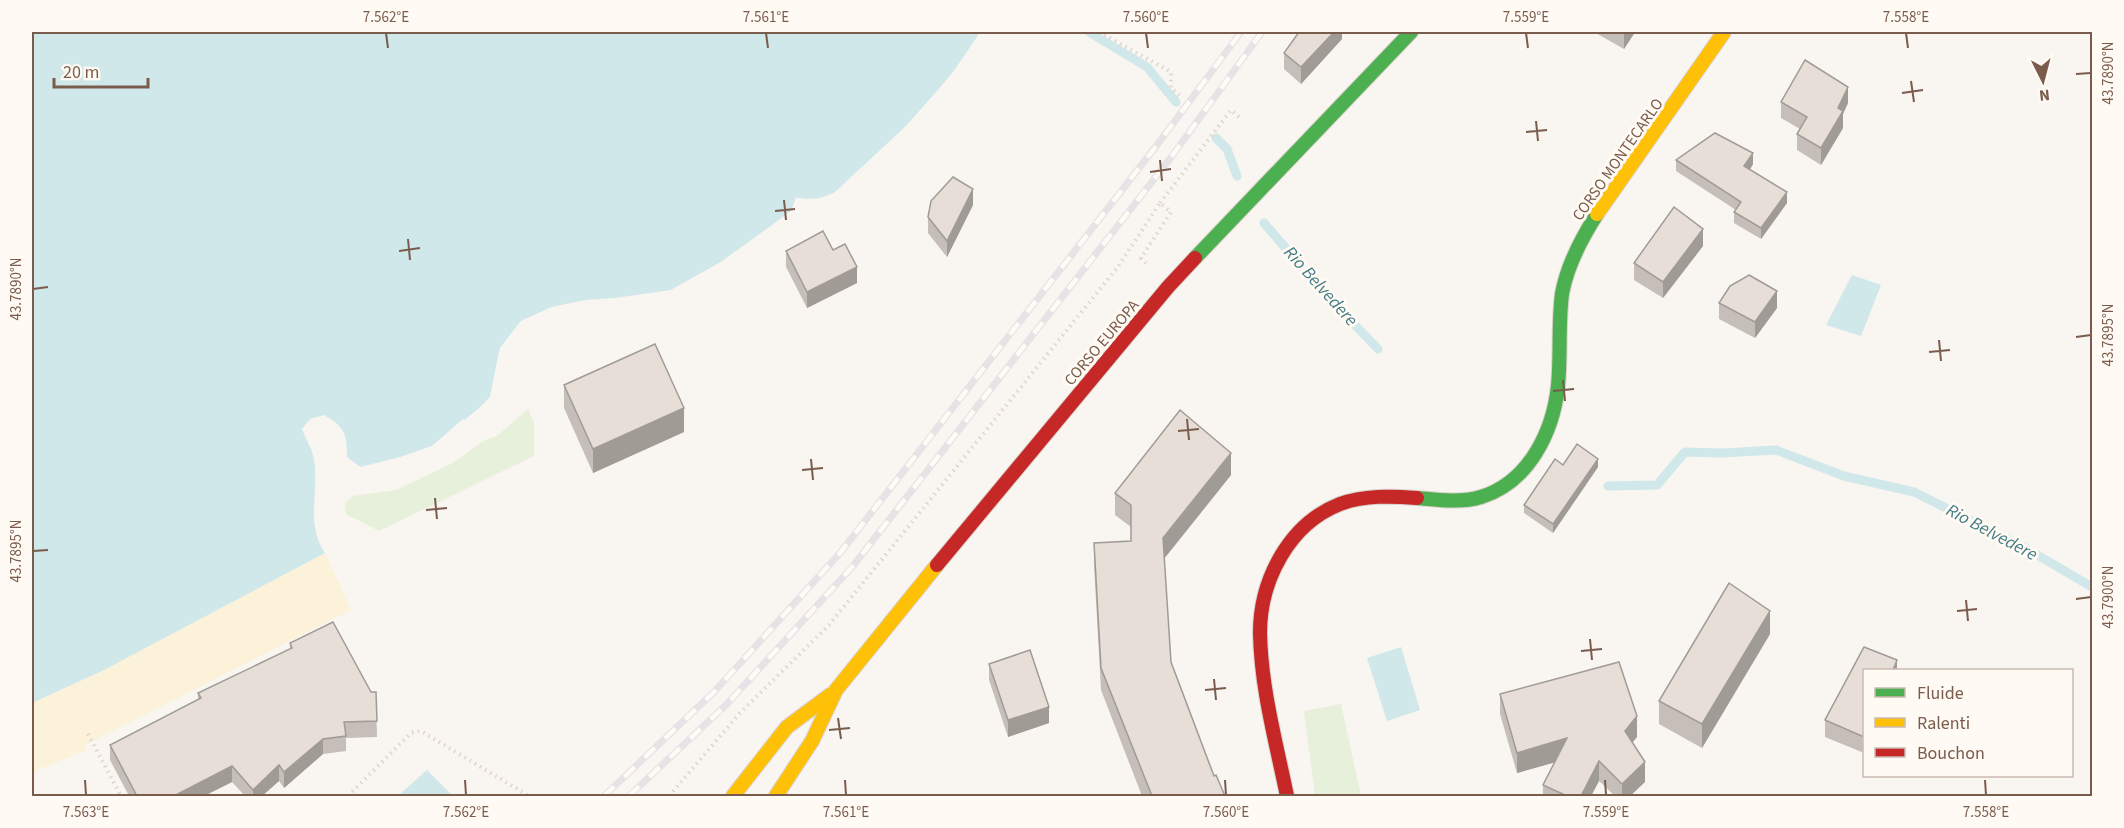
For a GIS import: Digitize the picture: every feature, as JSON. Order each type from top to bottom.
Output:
[{"type":"main road","name":"CORSO EUROPA","points":[[732,796],[787,728],[836,690],[1168,287],[1411,32]]},
{"type":"main road","name":"CORSO MONTECARLO","points":[[1287,796],[1271,720],[1260,629],[1267,585],[1282,553],[1306,524],[1328,510],[1352,500],[1378,497],[1459,502],[1500,489],[1526,467],[1546,435],[1555,408],[1560,366],[1563,296],[1568,272],[1579,245],[1596,215],[1682,96],[1724,32]]},
{"type":"main road","name":"CORSO EUROPA","points":[[776,796],[812,741],[836,690]]},
{"type":"path","points":[[1099,32],[1171,72],[1171,88],[1180,96]]},
{"type":"path","points":[[669,796],[740,713],[829,625],[1117,268],[1160,202],[1231,110],[1239,117]]},
{"type":"path","points":[[1141,258],[1171,212],[1160,202]]},
{"type":"path","points":[[348,796],[411,734],[421,731],[530,796]]},
{"type":"path","points":[[88,734],[121,796]]},
{"type":"green space","points":[[528,409],[534,423],[534,456],[379,531],[346,514],[345,503],[353,496],[396,490],[453,463],[483,441],[497,436]]},
{"type":"green space","points":[[1341,704],[1361,796],[1315,796],[1304,711]]},
{"type":"sand","points":[[325,553],[351,610],[85,745],[85,751],[32,772],[32,703],[102,671]]},
{"type":"water","points":[[32,32],[979,32],[972,47],[957,68],[913,119],[866,167],[832,194],[810,199],[796,198],[792,211],[721,262],[671,290],[552,307],[521,321],[500,348],[490,397],[432,446],[383,463],[360,467],[347,457],[345,437],[341,427],[324,415],[310,419],[302,429],[313,455],[315,530],[325,553],[102,671],[32,703]]},
{"type":"water","points":[[1852,275],[1881,285],[1861,336],[1826,325]]},
{"type":"water","points":[[1401,647],[1420,710],[1387,721],[1367,658]]},
{"type":"water","points":[[427,770],[453,796],[398,796]]},
{"type":"pier","points":[[979,34],[979,39],[953,76],[908,128],[835,195],[815,203],[798,201],[793,213],[722,264],[673,292],[631,300],[586,303],[553,310],[523,323],[503,349],[493,396],[490,397],[500,348],[521,321],[552,307],[585,300],[631,297],[671,290],[721,262],[791,211],[796,198],[815,200],[834,193],[906,126],[951,75]]},
{"type":"pier","points":[[463,419],[466,421],[434,448],[410,457],[360,470],[346,461],[347,457],[360,467],[409,455],[432,446]]},
{"type":"building","points":[[1299,32],[1334,32],[1301,67],[1284,53]]},
{"type":"building","points":[[1805,60],[1848,87],[1838,108],[1843,111],[1821,148],[1797,134],[1807,117],[1781,102]]},
{"type":"building","points":[[1715,133],[1753,153],[1744,166],[1787,192],[1761,228],[1734,212],[1741,202],[1676,160]]},
{"type":"building","points":[[953,177],[973,189],[947,241],[928,217],[931,201]]},
{"type":"building","points":[[1674,207],[1703,229],[1663,282],[1634,263]]},
{"type":"building","points":[[823,231],[833,250],[845,244],[857,267],[807,292],[786,251]]},
{"type":"building","points":[[1749,275],[1777,291],[1755,322],[1719,303],[1730,286]]},
{"type":"building","points":[[655,344],[684,408],[593,449],[564,385]]},
{"type":"building","points":[[1180,410],[1231,453],[1163,538],[1171,662],[1214,776],[1216,775],[1225,796],[1152,796],[1101,668],[1094,543],[1131,541],[1131,505],[1115,493]]},
{"type":"building","points":[[1577,444],[1598,459],[1553,524],[1524,505],[1555,459],[1563,465]]},
{"type":"building","points":[[1729,583],[1770,611],[1702,724],[1659,701]]},
{"type":"building","points":[[333,622],[371,692],[376,692],[377,721],[344,722],[346,736],[323,739],[284,772],[279,765],[253,790],[232,766],[174,796],[137,796],[110,745],[201,698],[198,693],[292,648],[290,643]]},
{"type":"building","points":[[1864,647],[1897,660],[1893,669],[1863,669],[1863,737],[1825,720]]},
{"type":"building","points":[[1030,650],[1049,707],[1008,720],[989,664]]},
{"type":"building","points":[[1619,662],[1637,716],[1625,731],[1645,762],[1622,784],[1599,761],[1581,796],[1567,796],[1543,785],[1567,738],[1517,753],[1500,694]]},
{"type":"waterway","name":"Rio Belvedere","points":[[1089,32],[1147,67],[1176,102]]},
{"type":"waterway","name":"Rio Belvedere","points":[[1216,138],[1227,149],[1237,176]]},
{"type":"waterway","name":"Rio Belvedere","points":[[1264,223],[1326,295],[1378,349]]},
{"type":"waterway","name":"Rio Belvedere","points":[[1608,486],[1657,485],[1685,452],[1722,453],[1776,450],[1844,476],[1914,492],[2022,546],[2092,587]]},
{"type":"railway","points":[[604,796],[714,692],[840,553],[1157,145],[1241,32]]},
{"type":"railway","points":[[629,796],[727,704],[853,566],[1172,156],[1262,32]]},
{"type":"traffic: fast","points":[[1195,258],[1411,32]]},
{"type":"traffic: fast","points":[[1417,498],[1457,500],[1481,497],[1513,480],[1536,453],[1551,421],[1558,386],[1564,283],[1575,252],[1597,214]]},
{"type":"traffic: slow","points":[[1597,214],[1724,32]]},
{"type":"traffic: slow","points":[[776,796],[812,741],[836,690],[937,565]]},
{"type":"traffic: slow","points":[[733,796],[787,727],[830,695]]},
{"type":"traffic: jam","points":[[937,565],[1168,287],[1195,258]]},
{"type":"traffic: jam","points":[[1287,796],[1270,715],[1261,654],[1261,613],[1272,574],[1292,540],[1322,513],[1340,504],[1359,499],[1417,498]]}]
